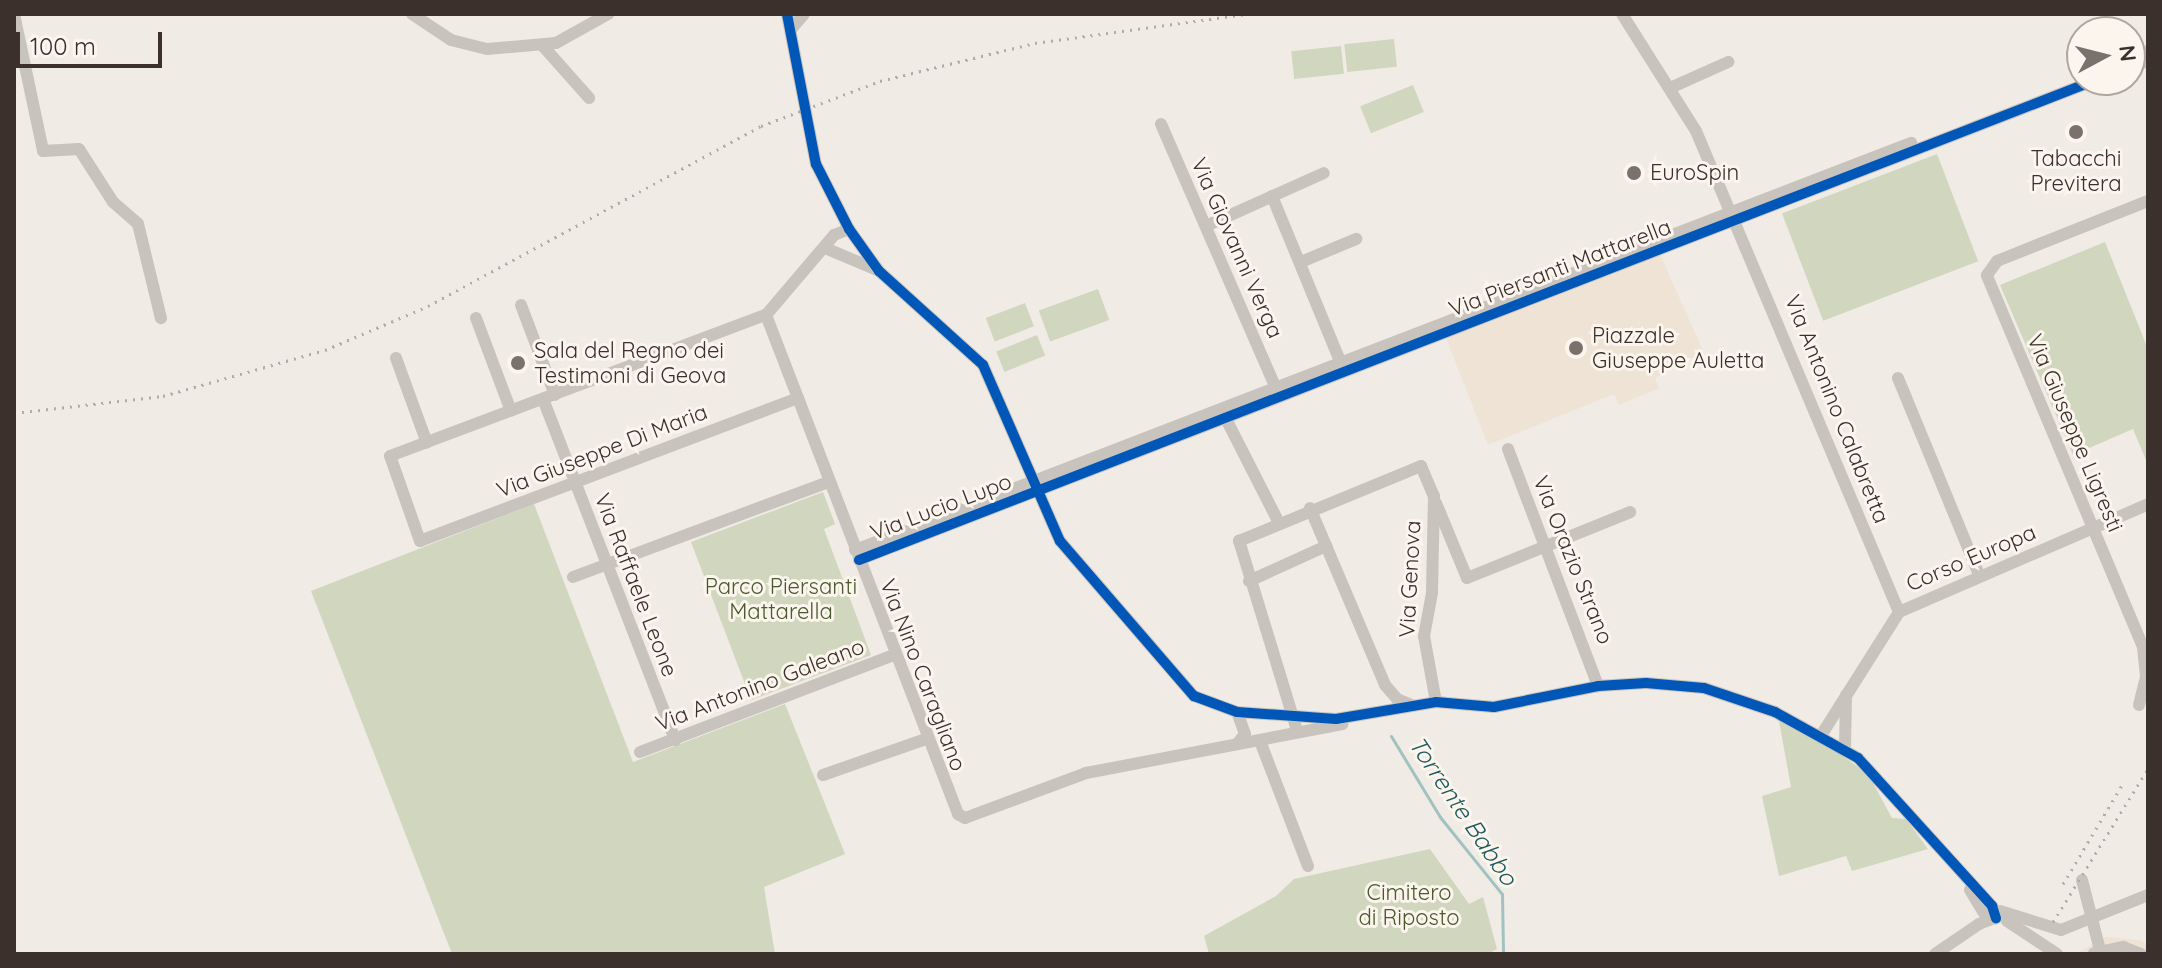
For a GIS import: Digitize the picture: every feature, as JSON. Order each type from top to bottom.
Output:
[{"type":"street","points":[[14,14],[43,151],[79,149],[113,202],[138,224],[161,318]]},
{"type":"street","points":[[412,14],[464,45],[542,45],[579,34],[608,14]]},
{"type":"street","points":[[787,14],[816,164],[831,198],[879,271],[983,365],[1060,541],[1185,687],[1204,703],[1237,712],[1296,720],[1369,716]]},
{"type":"street","points":[[792,28],[804,14]]},
{"type":"street","name":"Via Antonino Calabretta","points":[[1622,14],[1696,131],[1899,612]]},
{"type":"street","points":[[542,45],[589,98]]},
{"type":"street","points":[[1670,88],[1728,62]]},
{"type":"street","name":"Via Piersanti Mattarella","points":[[1036,486],[1278,393],[1326,379],[2066,83]]},
{"type":"street","name":"Via Piersanti Mattarella","points":[[1278,393],[1343,361],[2066,91]]},
{"type":"street","name":"Via Giovanni Verga","points":[[1161,124],[1278,393]]},
{"type":"street","points":[[1206,226],[1324,173]]},
{"type":"street","points":[[1272,196],[1343,361],[1326,379]]},
{"type":"street","points":[[829,246],[831,198]]},
{"type":"street","name":"Via Giuseppe Ligresti","points":[[2139,705],[2146,676],[2143,647],[1989,284],[1988,270],[1997,261],[2148,201]]},
{"type":"street","points":[[396,358],[427,443],[766,315],[829,246],[851,232]]},
{"type":"street","points":[[829,246],[847,248],[851,232]]},
{"type":"street","points":[[1301,262],[1356,239]]},
{"type":"street","points":[[829,246],[879,271]]},
{"type":"street","name":"Via Raffaele Leone","points":[[521,305],[575,483],[675,740]]},
{"type":"street","name":"Via Nino Caragliano","points":[[766,315],[953,810],[965,818],[1086,773],[1238,743]]},
{"type":"street","points":[[476,318],[511,411]]},
{"type":"street","points":[[1898,378],[1979,575]]},
{"type":"street","name":"Via Giuseppe Di Maria","points":[[427,443],[390,456],[420,541],[798,398]]},
{"type":"street","points":[[1223,414],[1278,521]]},
{"type":"street","name":"Via Orazio Strano","points":[[1508,449],[1598,686]]},
{"type":"street","name":"Via Genova","points":[[1249,581],[1239,541],[1278,521],[1421,466],[1434,496],[1432,593],[1424,636],[1436,702]]},
{"type":"street","points":[[573,577],[829,482]]},
{"type":"street","name":"Via Lucio Lupo","points":[[857,555],[1036,486]]},
{"type":"street","points":[[1434,496],[1467,578],[1630,512]]},
{"type":"street","name":"Corso Europa","points":[[1822,734],[1899,612],[2148,504]]},
{"type":"street","points":[[1310,508],[1385,685],[1397,699],[1415,705]]},
{"type":"street","points":[[1295,734],[1296,720],[1249,581],[1326,546]]},
{"type":"street","name":"Via Antonino Galeano","points":[[640,752],[894,655]]},
{"type":"street","points":[[1238,743],[1295,734],[1436,702],[1494,707],[1598,686],[1704,688],[1822,734],[1845,748],[1897,796],[1995,914],[2014,923],[2055,953],[2061,930]]},
{"type":"street","points":[[1845,748],[1846,692]]},
{"type":"street","points":[[1237,712],[1245,734],[1238,743]]},
{"type":"street","points":[[823,775],[926,739]]},
{"type":"street","points":[[1260,741],[1308,866]]},
{"type":"street","points":[[2082,880],[2096,948],[2123,947],[2141,954]]},
{"type":"street","points":[[1935,954],[1995,914],[2061,930],[2148,895]]},
{"type":"green space","points":[[1394,39],[1397,67],[1347,72],[1344,44]]},
{"type":"green space","points":[[1341,46],[1344,74],[1294,79],[1291,51]]},
{"type":"green space","points":[[1413,85],[1424,112],[1371,133],[1360,106]]},
{"type":"green space","points":[[1937,154],[1978,261],[1823,321],[1782,213]]},
{"type":"green space","points":[[2105,242],[2148,349],[2148,465],[2133,429],[2073,455],[2000,285]]},
{"type":"green space","points":[[1098,289],[1109,320],[1050,342],[1039,311]]},
{"type":"green space","points":[[1025,303],[1034,326],[995,341],[986,318]]},
{"type":"green space","points":[[1037,335],[1045,355],[1004,372],[996,351]]},
{"type":"green space","name":"Parco Piersanti Mattarella","points":[[823,492],[835,524],[824,529],[871,655],[751,700],[691,542]]},
{"type":"green space","points":[[534,504],[633,762],[785,704],[845,854],[764,887],[775,954],[452,954],[311,591]]},
{"type":"green space","points":[[1779,721],[1821,740],[1858,767],[1873,783],[1892,818],[1906,819],[1928,849],[1852,871],[1846,856],[1779,876],[1762,796],[1791,787]]},
{"type":"green space","name":"Cimitero di Riposto","points":[[1430,849],[1469,904],[1483,897],[1497,949],[1487,954],[1209,954],[1204,936],[1276,896],[1294,879]]},
{"type":"shaded area","name":"Piazzale Giuseppe Auletta","points":[[1659,252],[1704,353],[1655,378],[1659,388],[1619,405],[1614,394],[1488,445],[1444,333]]},
{"type":"shaded area","points":[[2106,937],[2140,940],[2148,945],[2148,954],[2075,954]]},
{"type":"waterway","name":"Torrente Babbo","points":[[1391,736],[1440,817],[1502,894],[1503,954]]},
{"type":"railway","points":[[14,413],[163,396],[325,350],[428,306],[761,126],[880,81],[1035,43],[1246,14]]},
{"type":"railway","points":[[2053,922],[2148,769]]},
{"type":"railway","points":[[2063,884],[2122,785]]},
{"type":"cycle path","points":[[787,14],[816,164],[849,229],[879,271],[983,365],[1060,541],[1194,696],[1237,712],[1336,719],[1436,702],[1494,707],[1598,686],[1646,683],[1704,688],[1775,712],[1858,758],[1992,906],[1996,918]]},
{"type":"cycle path","points":[[859,560],[2066,92]]},
{"type":"place","name":"Tabacchi Previtera","points":[[2076,132]]},
{"type":"place","name":"EuroSpin","points":[[1634,173]]},
{"type":"place","name":"Piazzale Giuseppe Auletta","points":[[1576,348]]},
{"type":"place","name":"Sala del Regno dei Testimoni di Geova","points":[[518,363]]}]
